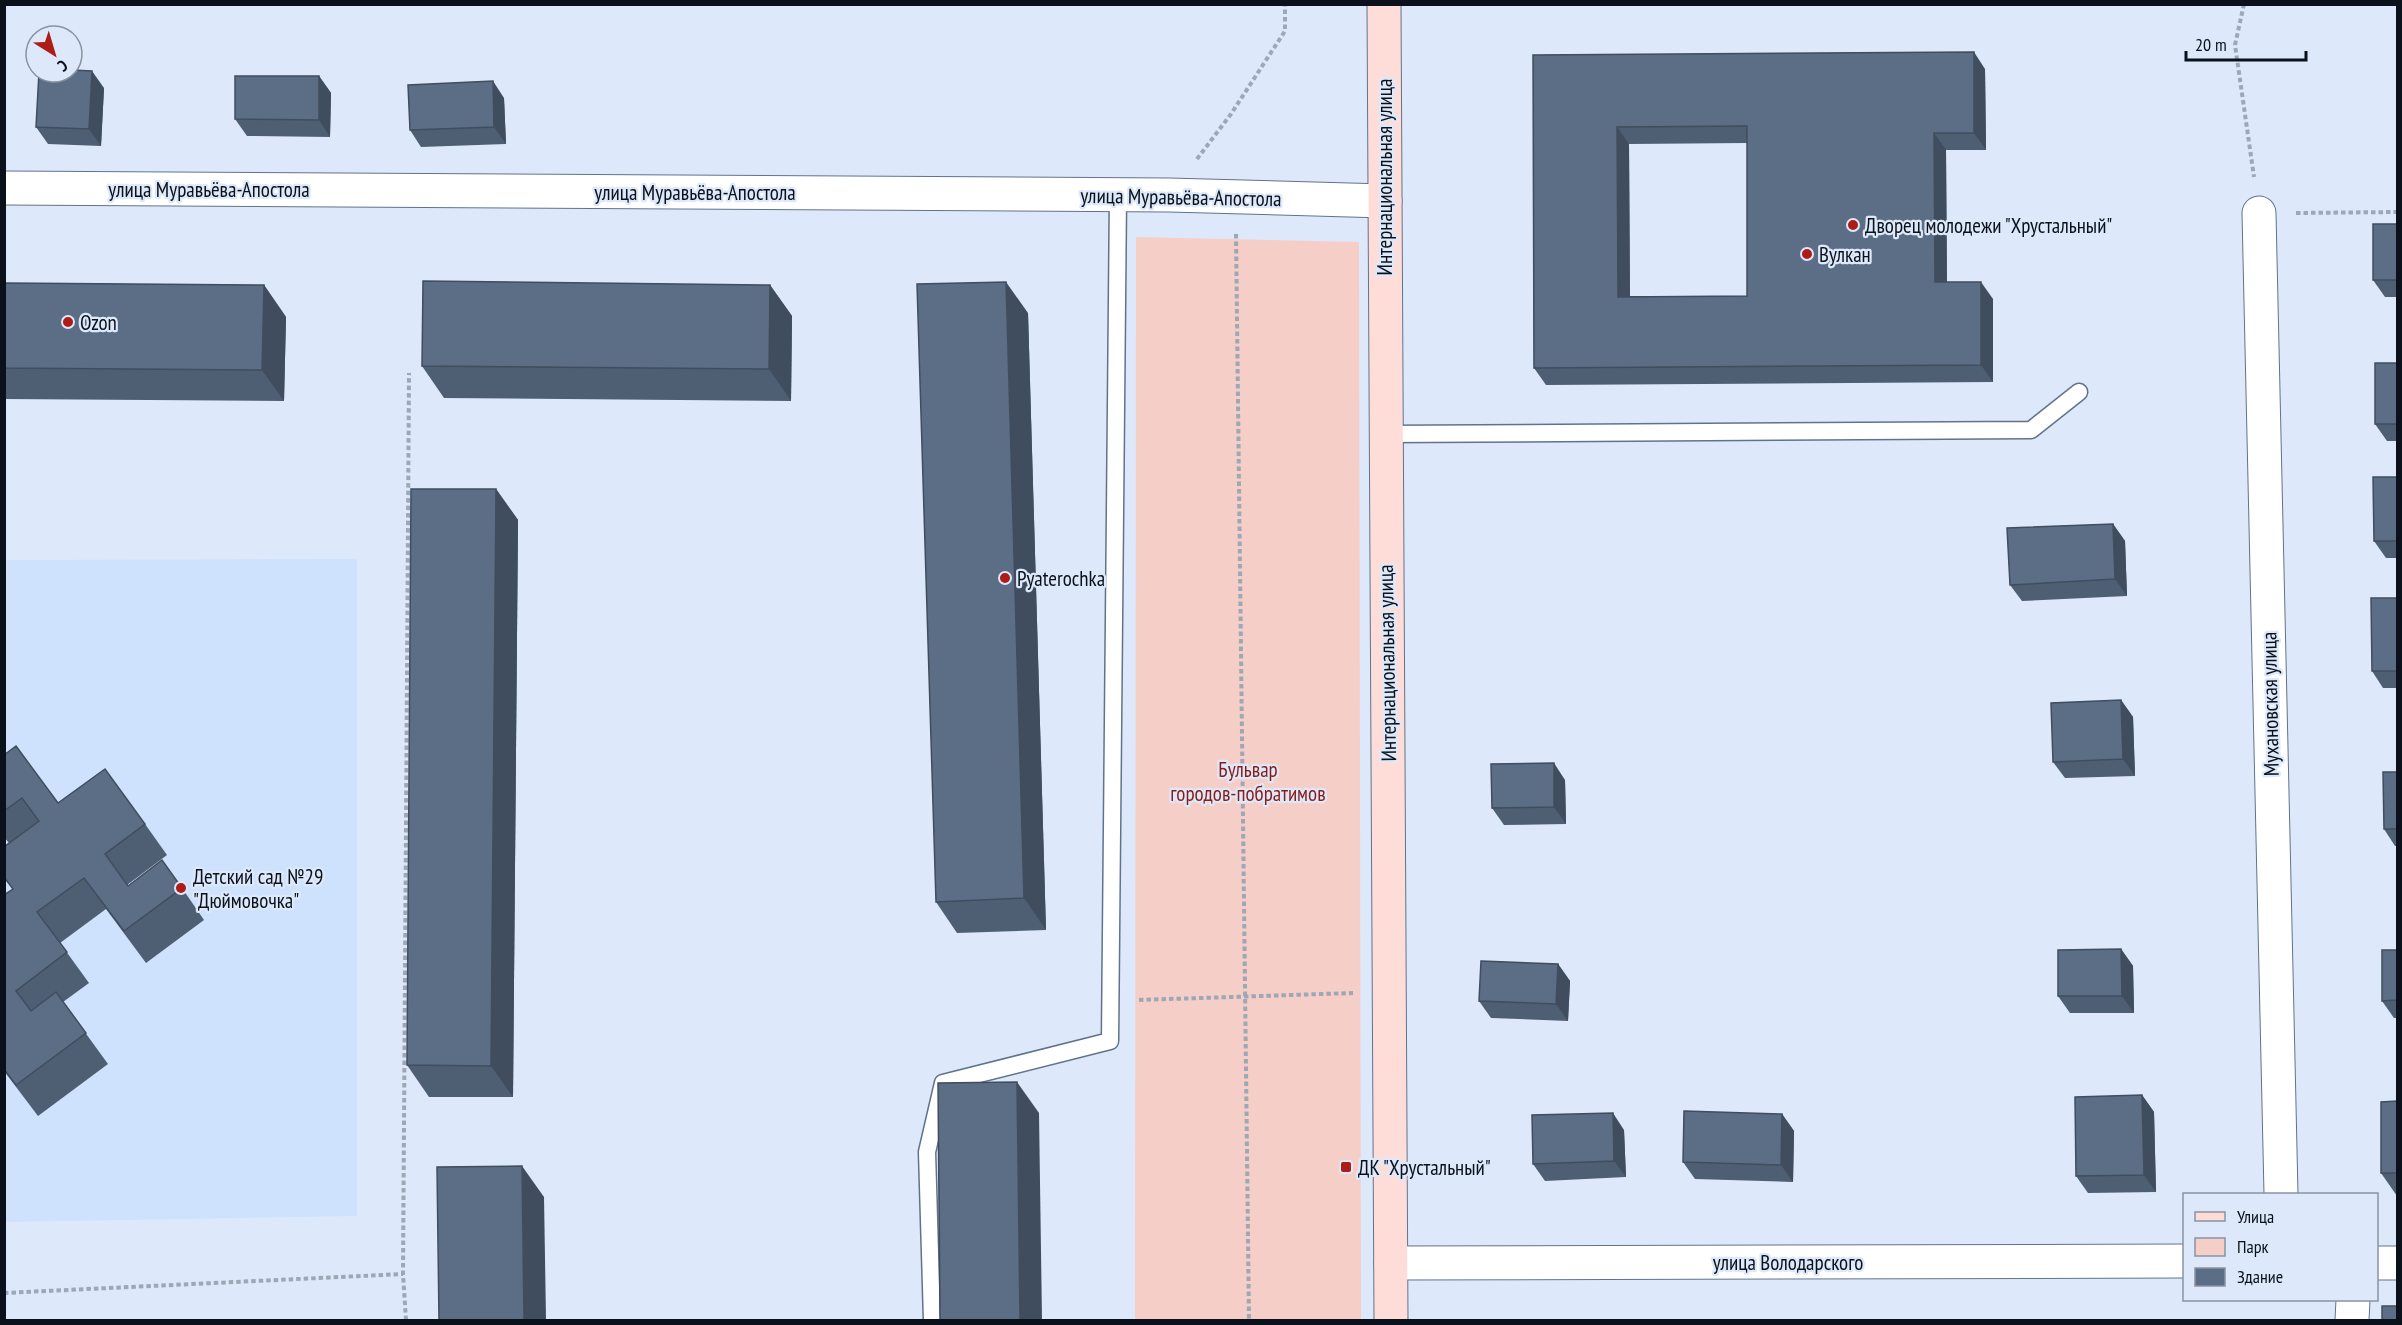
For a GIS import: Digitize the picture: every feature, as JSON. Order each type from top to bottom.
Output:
[{"type":"main road","name":"Интернациональная улица","points":[[1384,4],[1391,1320]]},
{"type":"street","name":"улица Муравьёва-Апостола","points":[[4,188],[1168,195],[1384,201]]},
{"type":"street","name":"Мухановская улица","points":[[2259,213],[2281,1193]]},
{"type":"street","name":"улица Володарского","points":[[1391,1263],[2183,1261]]},
{"type":"street","points":[[2378,1263],[2397,1263]]},
{"type":"street","points":[[2352,1320],[2353,1301]]},
{"type":"lane","points":[[932,1320],[927,1152],[944,1083],[1110,1041],[1118,195]]},
{"type":"lane","points":[[1385,434],[2031,430],[2079,392]]},
{"type":"path","points":[[1168,195],[1231,114],[1285,31],[1285,4]]},
{"type":"path","points":[[2244,4],[2235,45],[2259,213],[2397,212]]},
{"type":"path","points":[[1236,197],[1249,1320]]},
{"type":"path","points":[[406,1320],[403,1274],[409,374]]},
{"type":"path","points":[[1110,1001],[1390,992]]},
{"type":"path","points":[[4,1293],[403,1274]]},
{"type":"shaded area","name":"Детский сад №29 \"Дюймовочка\"","points":[[357,559],[357,1216],[5,1222],[4,560]]},
{"type":"green space","name":"Бульвар городов-побратимов","points":[[1136,237],[1359,242],[1361,1320],[1135,1320]]},
{"type":"building","name":"Дворец молодежи \"Хрустальный\"","points":[[1974,52],[1974,133],[1934,133],[1935,282],[1981,282],[1981,365],[1534,368],[1533,55]],"holes":[[[1747,126],[1747,296],[1618,297],[1617,127]]]},
{"type":"building","points":[[84,71],[92,71],[89,129],[36,127],[38,84],[84,84]]},
{"type":"building","points":[[235,76],[319,76],[319,120],[235,119]]},
{"type":"building","points":[[493,81],[494,127],[410,130],[408,85]]},
{"type":"building","points":[[2373,224],[2397,224],[2397,280],[2373,280]]},
{"type":"building","points":[[423,281],[770,285],[769,369],[422,366]]},
{"type":"building","points":[[1006,282],[1024,898],[936,902],[917,284]]},
{"type":"building","points":[[4,283],[264,285],[262,370],[4,368]]},
{"type":"building","points":[[2375,363],[2397,363],[2397,424],[2375,424]]},
{"type":"building","points":[[2373,477],[2397,477],[2397,541],[2374,541]]},
{"type":"building","points":[[411,489],[496,489],[491,1066],[407,1065]]},
{"type":"building","points":[[2113,524],[2115,579],[2010,585],[2007,528]]},
{"type":"building","points":[[2371,598],[2397,598],[2397,671],[2372,671]]},
{"type":"building","points":[[2121,700],[2123,759],[2053,762],[2051,703]]},
{"type":"building","points":[[16,746],[58,803],[105,769],[145,824],[105,854],[128,886],[162,860],[182,888],[124,931],[84,878],[37,912],[67,952],[16,991],[31,1011],[56,992],[86,1033],[16,1085],[4,1069],[4,895],[13,889],[4,877],[4,847],[39,821],[22,798],[4,811],[4,755]]},
{"type":"building","points":[[1554,763],[1554,807],[1492,808],[1491,764]]},
{"type":"building","points":[[2383,772],[2397,772],[2397,829],[2384,829]]},
{"type":"building","points":[[2121,949],[2122,996],[2058,996],[2058,950]]},
{"type":"building","points":[[2382,950],[2397,950],[2397,1000],[2382,1001]]},
{"type":"building","points":[[1481,961],[1558,964],[1556,1004],[1479,1001]]},
{"type":"building","points":[[1017,1082],[1020,1320],[940,1320],[938,1083]]},
{"type":"building","points":[[2142,1095],[2144,1175],[2076,1176],[2075,1097]]},
{"type":"building","points":[[2397,1101],[2397,1173],[2381,1173],[2381,1102]]},
{"type":"building","points":[[1684,1111],[1782,1114],[1781,1165],[1683,1162]]},
{"type":"building","points":[[1613,1113],[1614,1161],[1533,1164],[1532,1115]]},
{"type":"building","points":[[522,1166],[524,1320],[439,1320],[437,1167]]},
{"type":"building","points":[[2382,1306],[2397,1306],[2397,1320],[2382,1320]]},
{"type":"place","name":"Дворец молодежи \"Хрустальный\"","points":[[1853,225]]},
{"type":"place","name":"Вулкан","points":[[1807,254]]},
{"type":"place","name":"Ozon","points":[[68,322]]},
{"type":"place","name":"Pyaterochka","points":[[1005,578]]},
{"type":"place","name":"Детский сад №29 \"Дюймовочка\"","points":[[181,888]]},
{"type":"place","name":"ДК \"Хрустальный\"","points":[[1346,1167]]}]
